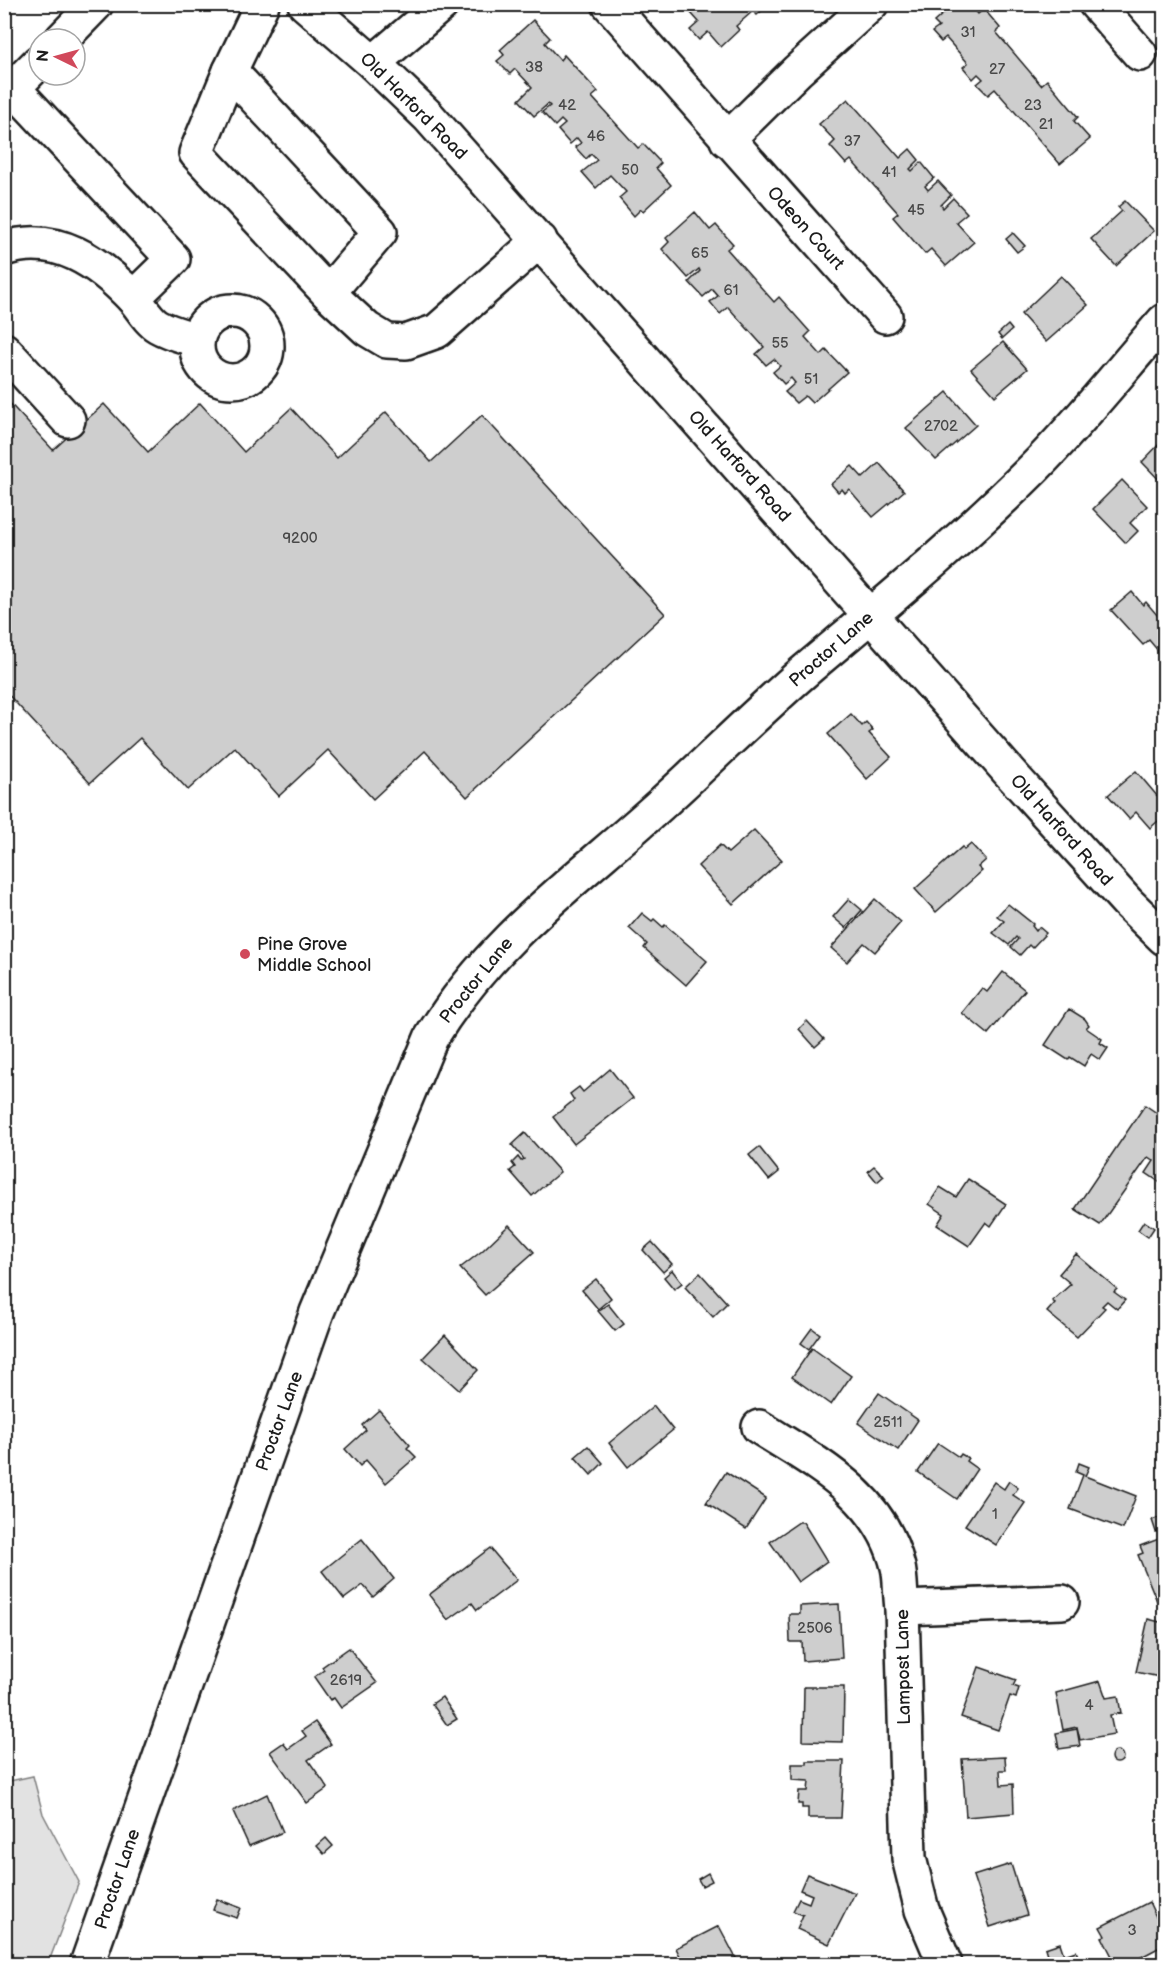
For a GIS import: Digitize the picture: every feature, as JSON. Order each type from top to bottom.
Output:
[{"type":"street","points":[[74,27],[96,4]]},
{"type":"street","points":[[262,4],[230,71],[196,153],[328,293],[367,329],[387,341],[406,342],[437,330],[540,240]]},
{"type":"street","name":"Old Harford Road","points":[[305,4],[373,63],[428,116],[1127,902],[1164,938]]},
{"type":"street","points":[[373,63],[442,4]]},
{"type":"street","name":"Odeon Court","points":[[609,4],[885,316]]},
{"type":"street","points":[[727,140],[790,78],[871,4]]},
{"type":"street","points":[[1096,4],[1140,54]]},
{"type":"street","points":[[230,71],[380,232],[328,293]]},
{"type":"street","points":[[27,74],[9,92],[173,258],[133,298]]},
{"type":"street","points":[[4,249],[42,243],[70,250],[93,262],[133,298],[157,326],[197,340]]},
{"type":"street","name":"Proctor Lane","points":[[87,1965],[317,1312],[430,1038],[450,1006],[525,921],[660,805],[805,671],[871,615],[1034,468],[1164,321]]},
{"type":"street","points":[[4,350],[68,420]]},
{"type":"street","name":"Lampost Lane","points":[[759,1427],[828,1470],[855,1490],[873,1511],[887,1536],[898,1567],[902,1608],[909,1858],[936,1962]]},
{"type":"street","points":[[902,1608],[1062,1602]]},
{"type":"shaded area","points":[[33,1776],[43,1814],[79,1882],[48,1964],[5,1964],[5,1782]]},
{"type":"building","points":[[700,4],[769,4],[757,15],[753,11],[736,26],[739,30],[721,47],[708,32],[699,40],[690,30],[699,22],[691,13]]},
{"type":"building","points":[[954,4],[970,4],[978,14],[984,9],[1000,28],[996,32],[1041,85],[1047,80],[1078,117],[1074,121],[1090,139],[1060,164],[995,89],[988,95],[977,84],[983,79],[978,74],[973,79],[963,67],[968,63],[946,38],[941,42],[932,32],[939,27],[934,22]]},
{"type":"building","points":[[533,20],[550,38],[545,43],[560,60],[564,55],[598,92],[592,97],[638,148],[643,144],[661,163],[656,168],[671,185],[643,211],[641,209],[634,216],[619,198],[626,192],[610,175],[596,188],[582,172],[597,160],[591,154],[586,159],[575,147],[581,143],[577,138],[570,144],[558,130],[565,124],[561,120],[555,126],[542,112],[550,106],[548,104],[534,116],[519,100],[532,87],[515,69],[510,74],[497,61],[504,55],[500,50]]},
{"type":"building","points":[[848,99],[900,158],[910,149],[919,160],[910,169],[912,171],[921,162],[934,178],[925,186],[928,190],[938,181],[951,195],[941,205],[943,208],[953,198],[967,213],[956,222],[974,242],[946,266],[931,249],[925,254],[893,217],[898,213],[851,160],[846,164],[830,146],[835,141],[819,124]]},
{"type":"building","points":[[1125,201],[1154,231],[1116,266],[1091,239],[1122,211],[1118,207]]},
{"type":"building","points":[[695,212],[710,230],[716,225],[733,244],[727,249],[774,302],[779,297],[810,332],[805,337],[821,355],[826,350],[847,372],[812,403],[805,396],[796,403],[785,392],[795,383],[791,378],[784,384],[773,372],[780,366],[774,359],[766,365],[756,354],[764,347],[728,307],[720,314],[710,302],[718,296],[712,289],[703,297],[689,282],[700,271],[699,269],[688,278],[662,249],[669,242],[666,238]]},
{"type":"building","points":[[1013,233],[1025,246],[1017,252],[1006,239]]},
{"type":"building","points":[[1061,276],[1088,305],[1046,342],[1021,314]]},
{"type":"building","points":[[1008,325],[1012,330],[1002,339],[998,334]]},
{"type":"building","points":[[1003,342],[1027,369],[995,396],[971,369]]},
{"type":"building","points":[[947,392],[976,425],[936,460],[906,428]]},
{"type":"building","points":[[4,397],[53,450],[104,404],[148,452],[200,403],[244,452],[291,408],[337,458],[386,412],[431,462],[482,415],[665,614],[467,797],[425,751],[373,799],[328,750],[279,796],[235,747],[188,790],[140,738],[90,783],[4,690]]},
{"type":"building","points":[[1164,439],[1164,485],[1142,462]]},
{"type":"building","points":[[879,463],[904,491],[873,517],[849,489],[845,493],[842,489],[838,492],[831,484],[852,466],[863,478]]},
{"type":"building","points":[[1122,480],[1147,506],[1130,523],[1138,531],[1126,543],[1093,509]]},
{"type":"building","points":[[1132,592],[1143,605],[1146,602],[1164,623],[1164,647],[1159,652],[1149,640],[1143,645],[1111,610]]},
{"type":"building","points":[[851,714],[862,726],[866,722],[873,730],[869,733],[891,757],[867,779],[828,734]]},
{"type":"building","points":[[1136,771],[1164,804],[1164,816],[1150,828],[1136,812],[1129,819],[1108,795]]},
{"type":"building","points":[[754,830],[782,860],[733,904],[698,866],[720,845],[728,853]]},
{"type":"building","points":[[971,844],[986,860],[978,867],[982,871],[936,912],[915,889],[962,847],[964,850]]},
{"type":"building","points":[[849,899],[862,910],[846,928],[833,917]]},
{"type":"building","points":[[875,899],[901,922],[875,952],[864,943],[847,962],[831,948]]},
{"type":"building","points":[[1008,904],[1033,924],[1036,931],[1039,927],[1046,933],[1032,948],[1029,945],[1020,955],[1011,947],[1018,939],[1016,937],[1009,945],[993,933],[1004,921],[997,916]]},
{"type":"building","points":[[642,913],[663,927],[665,925],[707,961],[686,985],[644,948],[647,944],[629,928]]},
{"type":"building","points":[[1003,972],[1025,990],[988,1034],[962,1013],[982,988],[987,992]]},
{"type":"building","points":[[1069,1009],[1085,1019],[1089,1025],[1086,1028],[1102,1039],[1100,1043],[1108,1048],[1100,1060],[1091,1054],[1084,1066],[1070,1057],[1068,1060],[1045,1045]]},
{"type":"building","points":[[807,1021],[824,1039],[815,1047],[799,1029]]},
{"type":"building","points":[[610,1069],[633,1098],[574,1144],[553,1117],[574,1100],[570,1094],[579,1087],[583,1092]]},
{"type":"building","points":[[1145,1105],[1164,1118],[1164,1185],[1146,1173],[1154,1161],[1148,1157],[1100,1225],[1075,1209]]},
{"type":"building","points":[[525,1133],[560,1172],[532,1196],[510,1171],[515,1167],[512,1163],[518,1157],[521,1161],[524,1159],[512,1145]]},
{"type":"building","points":[[759,1147],[779,1172],[769,1180],[749,1155]]},
{"type":"building","points":[[874,1166],[884,1176],[877,1182],[868,1171]]},
{"type":"building","points":[[968,1179],[1006,1204],[991,1226],[986,1222],[969,1246],[937,1225],[944,1214],[929,1204],[940,1187],[956,1197]]},
{"type":"building","points":[[1144,1221],[1154,1228],[1148,1237],[1138,1230]]},
{"type":"building","points":[[509,1225],[534,1252],[485,1295],[460,1268]]},
{"type":"building","points":[[652,1242],[672,1264],[663,1272],[643,1250]]},
{"type":"building","points":[[1076,1254],[1117,1289],[1114,1292],[1125,1300],[1117,1309],[1107,1301],[1102,1306],[1105,1308],[1077,1337],[1047,1312],[1055,1303],[1052,1301],[1071,1284],[1059,1274]]},
{"type":"building","points":[[672,1270],[682,1283],[674,1289],[664,1277]]},
{"type":"building","points":[[700,1273],[727,1303],[713,1317],[685,1287]]},
{"type":"building","points":[[596,1279],[611,1298],[598,1309],[582,1290]]},
{"type":"building","points":[[608,1304],[624,1324],[615,1331],[598,1311]]},
{"type":"building","points":[[812,1328],[820,1334],[809,1349],[801,1343]]},
{"type":"building","points":[[445,1335],[478,1370],[459,1390],[423,1358]]},
{"type":"building","points":[[812,1348],[851,1376],[831,1405],[792,1377]]},
{"type":"building","points":[[879,1393],[918,1420],[898,1450],[858,1423]]},
{"type":"building","points":[[654,1406],[673,1430],[628,1467],[609,1443]]},
{"type":"building","points":[[379,1410],[410,1445],[407,1448],[416,1457],[386,1483],[366,1460],[360,1466],[345,1449],[366,1430],[362,1425]]},
{"type":"building","points":[[938,1443],[959,1457],[961,1454],[968,1458],[966,1461],[977,1469],[957,1499],[918,1472]]},
{"type":"building","points":[[588,1446],[603,1463],[591,1475],[575,1457]]},
{"type":"building","points":[[1079,1463],[1089,1467],[1085,1476],[1136,1496],[1123,1529],[1070,1509],[1083,1475],[1076,1472]]},
{"type":"building","points":[[726,1472],[766,1498],[746,1529],[706,1503]]},
{"type":"building","points":[[1009,1481],[1018,1488],[1013,1495],[1025,1503],[996,1545],[965,1525],[994,1482],[1004,1489]]},
{"type":"building","points":[[1160,1517],[1164,1529],[1156,1532],[1152,1520]]},
{"type":"building","points":[[799,1522],[803,1522],[827,1561],[798,1582],[770,1542]]},
{"type":"building","points":[[1164,1537],[1164,1599],[1157,1601],[1138,1555],[1143,1553],[1140,1546]]},
{"type":"building","points":[[362,1539],[394,1579],[373,1597],[363,1585],[344,1599],[322,1571]]},
{"type":"building","points":[[490,1548],[517,1580],[477,1610],[472,1603],[448,1620],[429,1595]]},
{"type":"building","points":[[839,1604],[842,1658],[803,1661],[802,1642],[790,1642],[789,1614],[800,1614],[800,1606]]},
{"type":"building","points":[[1148,1619],[1164,1623],[1164,1678],[1136,1672]]},
{"type":"building","points":[[349,1648],[377,1683],[341,1708],[334,1698],[330,1700],[314,1677],[324,1670],[322,1667]]},
{"type":"building","points":[[979,1667],[1016,1680],[1013,1686],[1019,1688],[1016,1698],[1010,1696],[998,1730],[961,1717]]},
{"type":"building","points":[[1100,1681],[1106,1698],[1118,1696],[1121,1713],[1110,1715],[1114,1734],[1080,1740],[1077,1727],[1063,1730],[1056,1693]]},
{"type":"building","points":[[804,1687],[844,1687],[843,1742],[803,1741]]},
{"type":"building","points":[[442,1697],[457,1719],[447,1725],[432,1704]]},
{"type":"building","points":[[315,1722],[331,1744],[308,1760],[328,1788],[307,1803],[270,1752],[283,1743],[288,1749],[306,1736],[302,1731]]},
{"type":"building","points":[[1077,1729],[1080,1746],[1059,1749],[1056,1733]]},
{"type":"building","points":[[1119,1751],[1123,1757],[1119,1763],[1115,1763],[1111,1755]]},
{"type":"building","points":[[1005,1757],[1006,1770],[1000,1770],[1001,1785],[1013,1784],[1014,1813],[966,1817],[962,1759]]},
{"type":"building","points":[[807,1761],[844,1761],[841,1818],[808,1818],[808,1808],[802,1808],[802,1804],[798,1804],[799,1791],[808,1791],[809,1781],[792,1780],[792,1764],[807,1764]]},
{"type":"building","points":[[267,1794],[283,1832],[249,1846],[233,1811]]},
{"type":"building","points":[[326,1838],[333,1846],[324,1854],[317,1846]]},
{"type":"building","points":[[1011,1864],[1027,1915],[990,1927],[973,1876]]},
{"type":"building","points":[[708,1873],[712,1881],[702,1886],[698,1879]]},
{"type":"building","points":[[807,1874],[855,1893],[829,1944],[797,1929],[803,1915],[793,1911],[799,1899],[809,1903],[812,1895],[800,1890]]},
{"type":"building","points":[[217,1899],[241,1908],[237,1918],[213,1910]]},
{"type":"building","points":[[1149,1902],[1164,1934],[1164,1945],[1128,1964],[1116,1964],[1102,1937],[1105,1936],[1100,1927]]},
{"type":"building","points":[[719,1926],[738,1962],[684,1964],[676,1948]]},
{"type":"building","points":[[1060,1943],[1064,1955],[1076,1951],[1081,1964],[1036,1964],[1049,1961],[1045,1948]]},
{"type":"place","name":"Pine Grove Middle School","points":[[245,954]]}]
